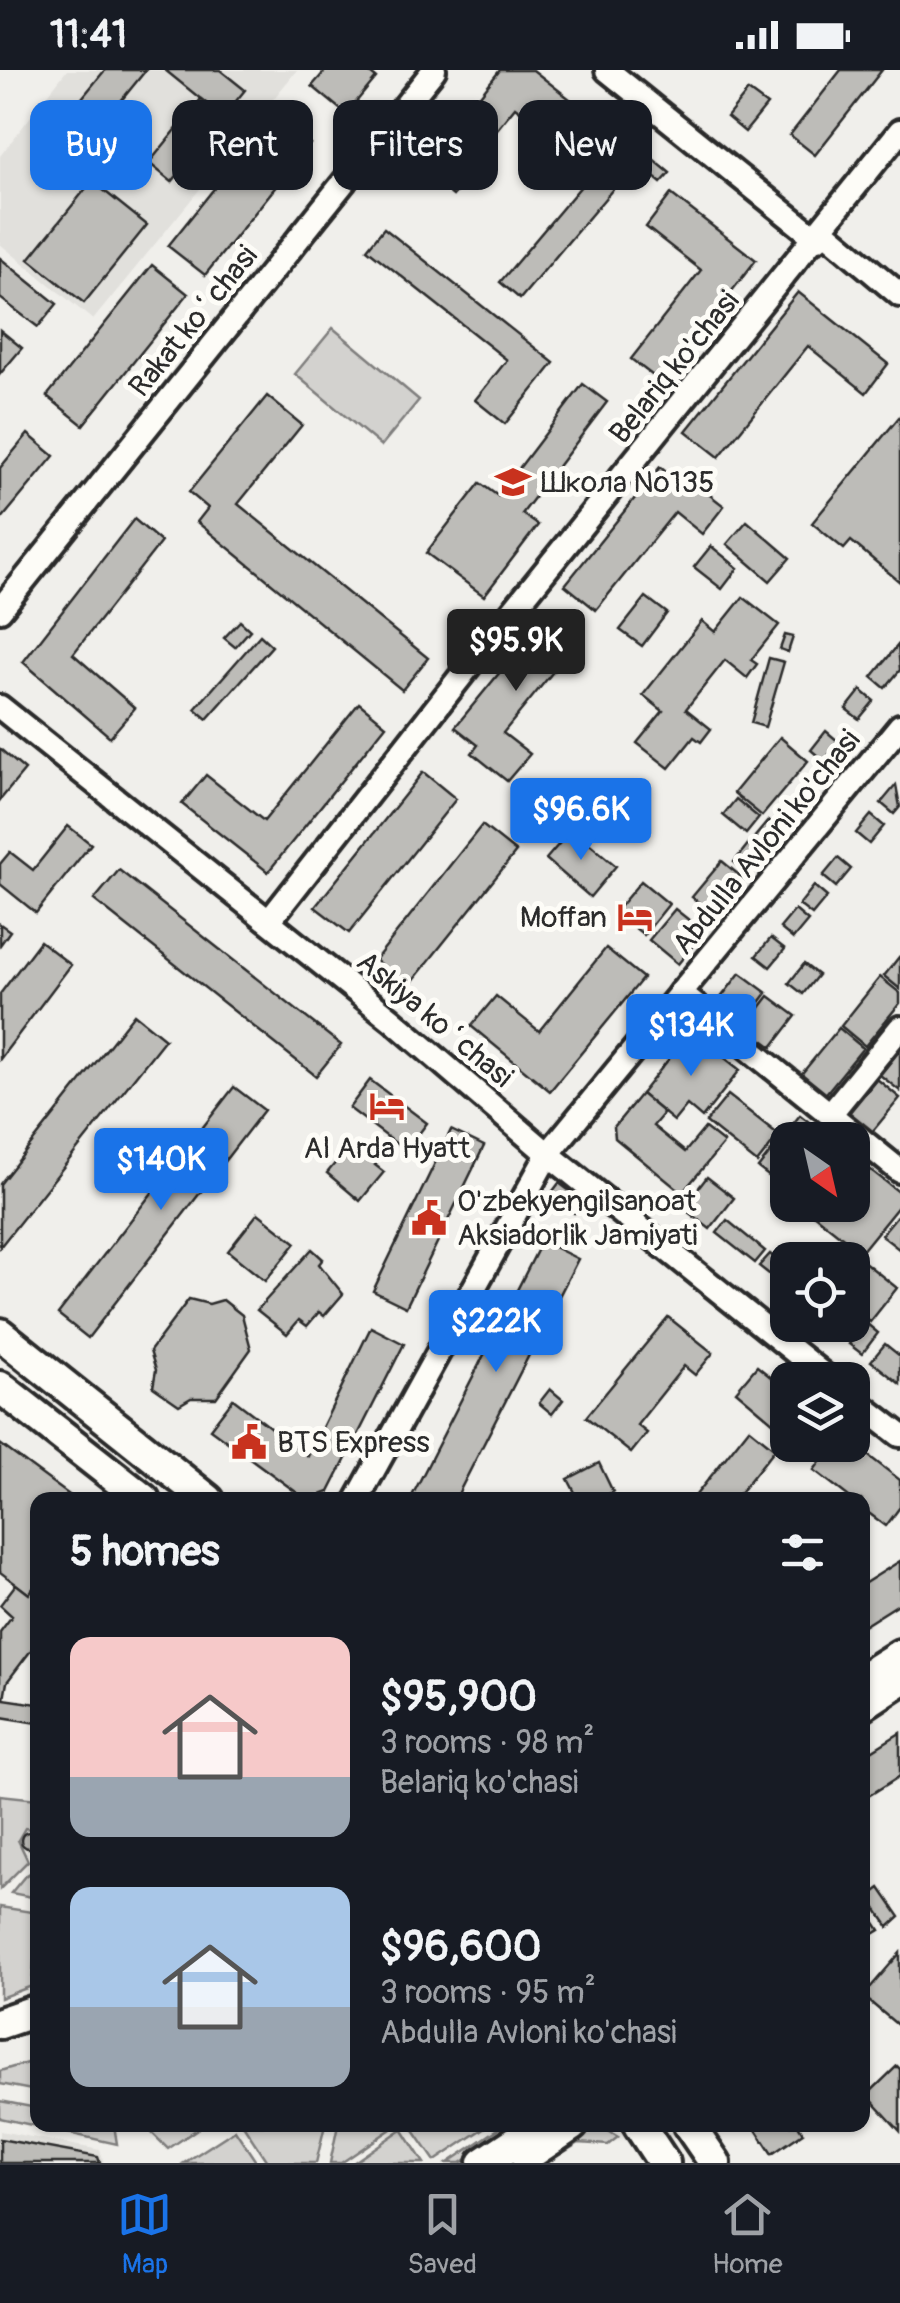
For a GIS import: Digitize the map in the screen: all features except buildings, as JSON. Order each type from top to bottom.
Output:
[{"type":"main road","points":[[0,1334],[198,1492]]},
{"type":"main road","points":[[0,1387],[134,1492]]},
{"type":"main road","points":[[110,1474],[114,1451],[136,1440]]},
{"type":"main road","points":[[870,1675],[900,1654]]},
{"type":"main road","points":[[870,1699],[900,1680]]},
{"type":"main road","points":[[0,2023],[30,2013]]},
{"type":"main road","points":[[0,2041],[30,2032]]},
{"type":"main road","points":[[484,2163],[530,2132]]},
{"type":"main road","points":[[516,2163],[562,2132]]},
{"type":"main road","points":[[643,2132],[664,2163]]},
{"type":"main road","points":[[694,2132],[715,2163]]},
{"type":"street","name":"Rakat koʻchasi","points":[[0,610],[434,70]]},
{"type":"street","points":[[607,70],[900,295]]},
{"type":"street","name":"Belariq ko'chasi","points":[[270,921],[487,642],[820,235],[900,131]]},
{"type":"street","name":"Askiya koʻchasi","points":[[0,706],[270,921],[548,1154],[808,1362]]},
{"type":"street","name":"Abdulla Avloni ko'chasi","points":[[361,1492],[548,1154],[900,726]]},
{"type":"street","points":[[680,993],[900,1172]]},
{"type":"street","points":[[831,1113],[900,1028]]},
{"type":"street","points":[[870,1412],[900,1436]]},
{"type":"shaded area","points":[[67,70],[297,70],[273,100],[172,100],[172,190],[199,190],[93,320],[0,244],[0,156],[30,117],[30,190],[152,190],[152,100],[44,100]]},
{"type":"shaded area","points":[[333,328],[419,400],[381,446],[295,374]]},
{"type":"shaded area","points":[[0,1795],[30,1798],[30,1829],[25,1828],[18,1840],[28,1861],[0,1889]]},
{"type":"shaded area","points":[[30,1873],[30,1897],[11,1893]]},
{"type":"shaded area","points":[[0,1907],[30,1912],[30,1987],[0,1998]]},
{"type":"shaded area","points":[[30,2062],[30,2090],[0,2084],[0,2071]]},
{"type":"shaded area","points":[[0,2101],[30,2107],[30,2125],[0,2118]]},
{"type":"shaded area","points":[[0,2131],[100,2150],[104,2163],[0,2163]]},
{"type":"shaded area","points":[[63,2132],[115,2132],[117,2144]]},
{"type":"shaded area","points":[[151,2132],[193,2132],[168,2149]]},
{"type":"shaded area","points":[[236,2132],[257,2163],[184,2163]]},
{"type":"shaded area","points":[[248,2132],[323,2132],[316,2163],[268,2163]]},
{"type":"shaded area","points":[[337,2132],[387,2132],[341,2163],[330,2163]]},
{"type":"shaded area","points":[[398,2132],[404,2132],[424,2163],[353,2163]]},
{"type":"shaded area","points":[[415,2132],[478,2132],[435,2161]]},
{"type":"shaded area","points":[[494,2132],[508,2132],[461,2163],[448,2163]]},
{"type":"shaded area","points":[[579,2132],[610,2132],[618,2137],[608,2145],[579,2143],[559,2155],[553,2146]]},
{"type":"place","name":"Школа №135","points":[[513,482]]},
{"type":"place","name":"Moffan","points":[[635,917]]},
{"type":"place","name":"Al Arda Hyatt","points":[[387,1106]]},
{"type":"place","name":"O'zbekyengilsanoat Aksiadorlik Jamiyati","points":[[429,1218]]},
{"type":"place","name":"BTS Express","points":[[249,1442]]}]
